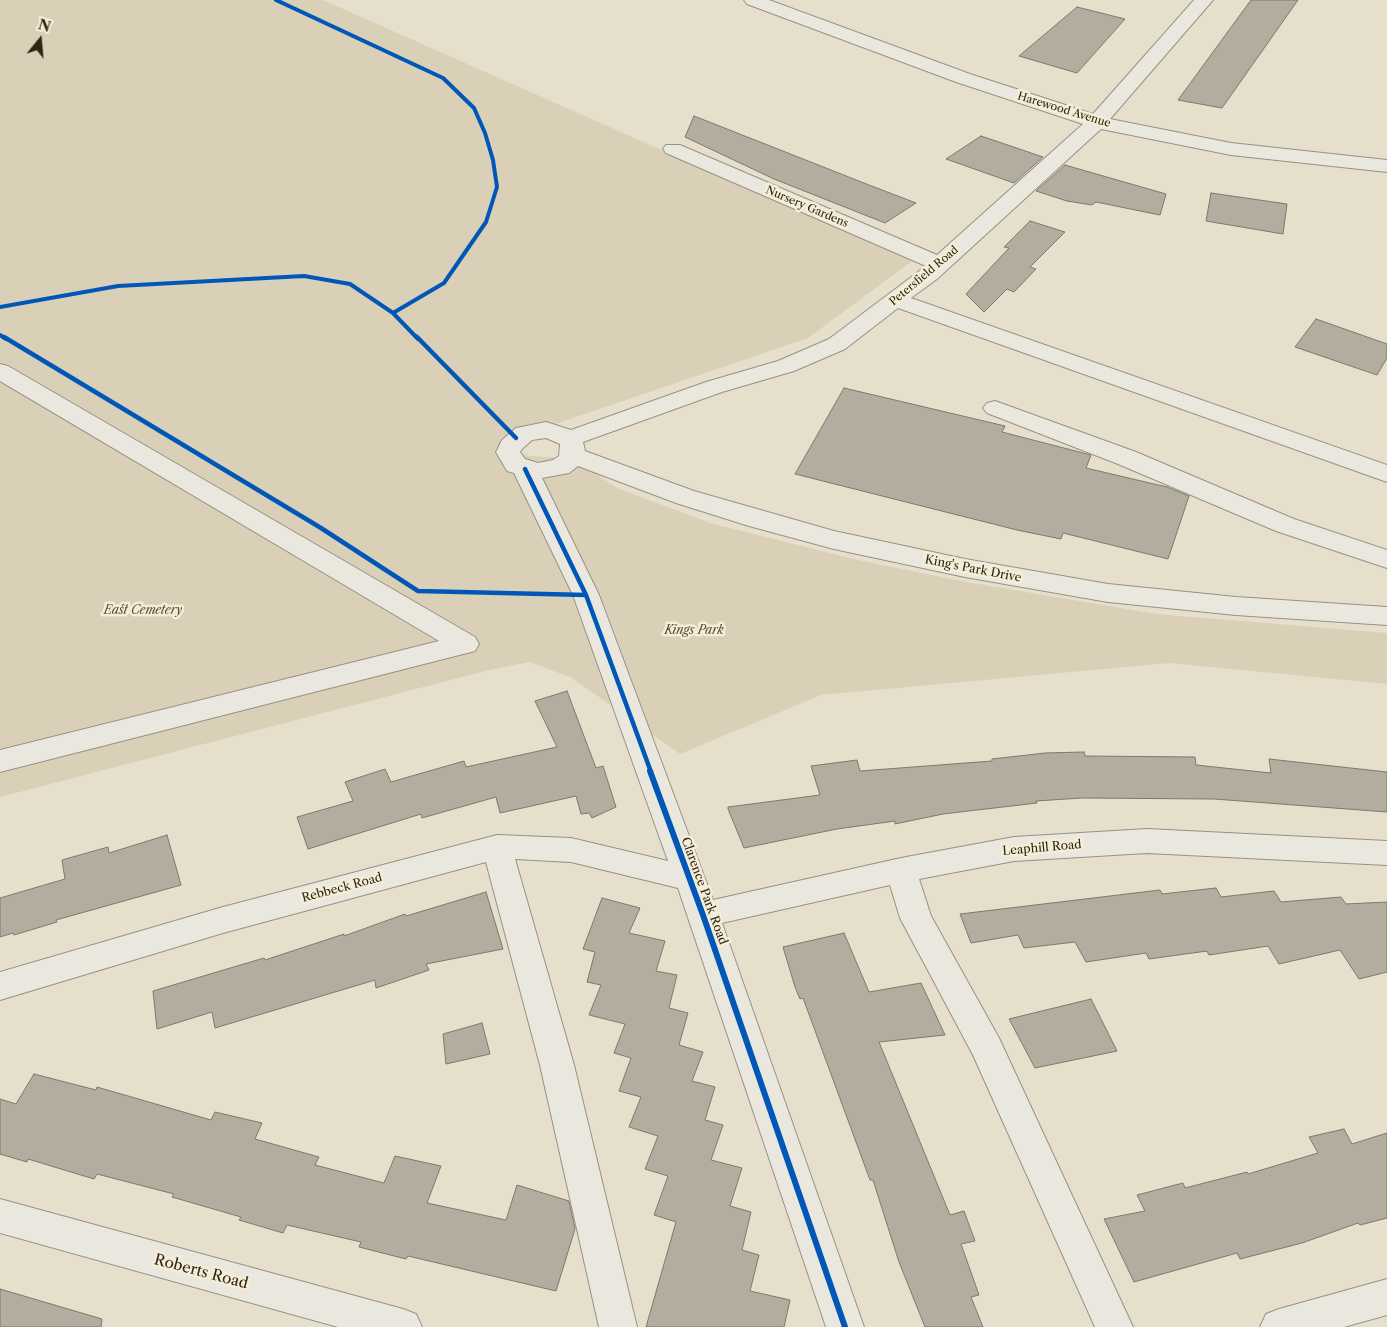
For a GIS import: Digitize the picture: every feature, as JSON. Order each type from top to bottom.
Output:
[{"type":"street","name":"Harewood Avenue","points":[[754,0],[963,78],[1098,122],[1231,149],[1387,166]]},
{"type":"street","name":"Petersfield Road","points":[[571,447],[714,387],[803,359],[837,344],[940,264],[1098,122],[1204,0]]},
{"type":"street","name":"Nursery Gardens","points":[[673,149],[940,264]]},
{"type":"street","points":[[896,300],[1387,474]]},
{"type":"street","points":[[0,371],[465,644],[0,761]]},
{"type":"street","points":[[995,408],[1127,458],[1285,525],[1387,559]]},
{"type":"street","points":[[546,430],[557,432],[571,447],[568,462],[550,470],[525,469],[516,465],[508,452],[510,445],[516,438],[530,432],[546,430]]},
{"type":"street","name":"King's Park Drive","points":[[571,447],[685,497],[758,520],[834,540],[964,568],[1108,593],[1236,606],[1387,616]]},
{"type":"street","name":"Clarence Park Road","points":[[525,469],[586,595],[689,878],[845,1327]]},
{"type":"street","name":"Leaphill Road","points":[[702,915],[902,870],[1014,848],[1147,841],[1387,854]]},
{"type":"street","points":[[497,847],[557,1065],[618,1327]]},
{"type":"street","name":"Rebbeck Road","points":[[0,986],[223,920],[497,847],[571,850],[689,878]]},
{"type":"street","points":[[902,870],[916,918],[987,1048],[1114,1327]]},
{"type":"street","name":"Roberts Road","points":[[0,1216],[403,1327]]},
{"type":"street","points":[[1279,1327],[1387,1297]]},
{"type":"green space","points":[[0,0],[323,0],[912,261],[808,338],[535,431],[514,448],[528,456],[573,458],[617,488],[710,523],[858,560],[961,581],[1156,614],[1387,633],[1387,684],[1169,663],[821,695],[680,754],[572,678],[530,662],[489,670],[0,797]]},
{"type":"building","points":[[1251,0],[1298,0],[1222,108],[1178,100]]},
{"type":"building","points":[[1077,7],[1125,19],[1077,73],[1019,56]]},
{"type":"building","points":[[694,116],[916,203],[885,223],[774,179],[685,137]]},
{"type":"building","points":[[981,136],[1043,157],[1014,183],[946,159]]},
{"type":"building","points":[[1065,165],[1166,194],[1160,215],[1096,202],[1092,205],[1067,201],[1036,191]]},
{"type":"building","points":[[1211,193],[1287,204],[1283,234],[1206,221]]},
{"type":"building","points":[[1030,221],[1065,232],[1030,267],[1036,269],[1014,292],[1007,289],[984,312],[966,294],[1009,248],[1004,247]]},
{"type":"building","points":[[1316,319],[1387,344],[1387,358],[1377,375],[1295,347]]},
{"type":"building","points":[[844,388],[1005,426],[1002,432],[1091,455],[1086,468],[1167,487],[1189,496],[1168,559],[1063,533],[1061,539],[1017,530],[795,474]]},
{"type":"building","points":[[567,691],[596,768],[603,766],[616,807],[592,818],[589,813],[581,814],[576,796],[500,813],[496,797],[422,818],[421,814],[308,849],[297,817],[353,801],[345,782],[385,769],[391,782],[464,761],[466,767],[557,747],[535,701]]},
{"type":"building","points":[[1084,752],[1085,756],[1195,757],[1196,765],[1271,773],[1269,759],[1387,772],[1387,812],[1214,799],[1082,798],[1036,801],[1037,803],[943,814],[895,824],[895,821],[837,829],[744,848],[728,809],[728,807],[820,795],[811,766],[857,760],[860,771],[992,761],[992,759],[1045,753]]},
{"type":"building","points":[[167,835],[181,885],[56,920],[57,922],[14,935],[13,933],[0,937],[0,898],[65,879],[62,860],[108,847],[109,853]]},
{"type":"building","points":[[1216,888],[1221,897],[1274,891],[1281,902],[1341,897],[1346,904],[1387,902],[1387,972],[1359,979],[1340,950],[1279,964],[1268,946],[1209,955],[1207,951],[1149,959],[1146,953],[1086,962],[1075,942],[1024,948],[1018,935],[971,943],[960,914],[1160,890],[1162,894]]},
{"type":"building","points":[[486,892],[503,949],[426,964],[429,970],[376,988],[375,980],[215,1028],[212,1012],[157,1029],[153,991],[264,958],[265,960],[344,934],[344,936],[405,914],[406,916]]},
{"type":"building","points":[[602,898],[640,908],[629,933],[665,941],[656,971],[677,975],[669,1008],[688,1013],[679,1045],[703,1052],[692,1081],[715,1087],[705,1120],[723,1125],[711,1160],[742,1168],[730,1206],[751,1212],[742,1250],[759,1255],[750,1291],[790,1300],[784,1327],[646,1327],[676,1222],[654,1215],[668,1176],[645,1169],[658,1136],[629,1127],[641,1097],[619,1091],[631,1058],[614,1053],[625,1024],[589,1015],[601,985],[587,982],[595,952],[583,949]]},
{"type":"building","points":[[844,933],[869,992],[921,983],[945,1035],[879,1042],[950,1215],[964,1211],[975,1241],[961,1244],[979,1295],[971,1297],[983,1327],[925,1327],[899,1262],[873,1180],[870,1180],[803,998],[800,999],[795,987],[783,947]]},
{"type":"building","points":[[1091,999],[1117,1051],[1035,1068],[1009,1019]]},
{"type":"building","points":[[482,1023],[490,1054],[446,1064],[443,1034]]},
{"type":"building","points":[[34,1074],[96,1090],[97,1087],[211,1120],[215,1112],[262,1123],[255,1139],[319,1157],[315,1165],[384,1183],[395,1156],[441,1166],[427,1203],[506,1220],[517,1185],[569,1201],[575,1229],[556,1291],[408,1256],[406,1259],[359,1247],[361,1242],[287,1225],[283,1233],[239,1220],[241,1217],[172,1197],[174,1194],[97,1174],[94,1179],[28,1159],[27,1162],[0,1154],[0,1099],[16,1104]]},
{"type":"building","points":[[1344,1129],[1352,1144],[1387,1133],[1387,1218],[1360,1225],[1358,1223],[1302,1243],[1240,1259],[1237,1253],[1134,1282],[1104,1219],[1145,1211],[1137,1195],[1183,1183],[1185,1188],[1247,1172],[1248,1174],[1318,1153],[1309,1137]]},
{"type":"building","points":[[0,1289],[102,1319],[101,1327],[0,1327]]},
{"type":"cycle path","points":[[276,0],[443,78],[474,108],[485,133],[493,160],[497,187],[486,222],[444,283],[393,313]]},
{"type":"cycle path","points":[[0,307],[118,286],[198,280],[304,276],[350,284],[393,313],[516,438]]},
{"type":"cycle path","points":[[0,335],[321,528],[418,591],[586,595]]},
{"type":"cycle path","points":[[525,469],[586,595],[703,915],[845,1327]]},
{"type":"park label","name":"East Cemetery","points":[[143,611]]},
{"type":"park label","name":"Kings Park","points":[[694,631]]}]
